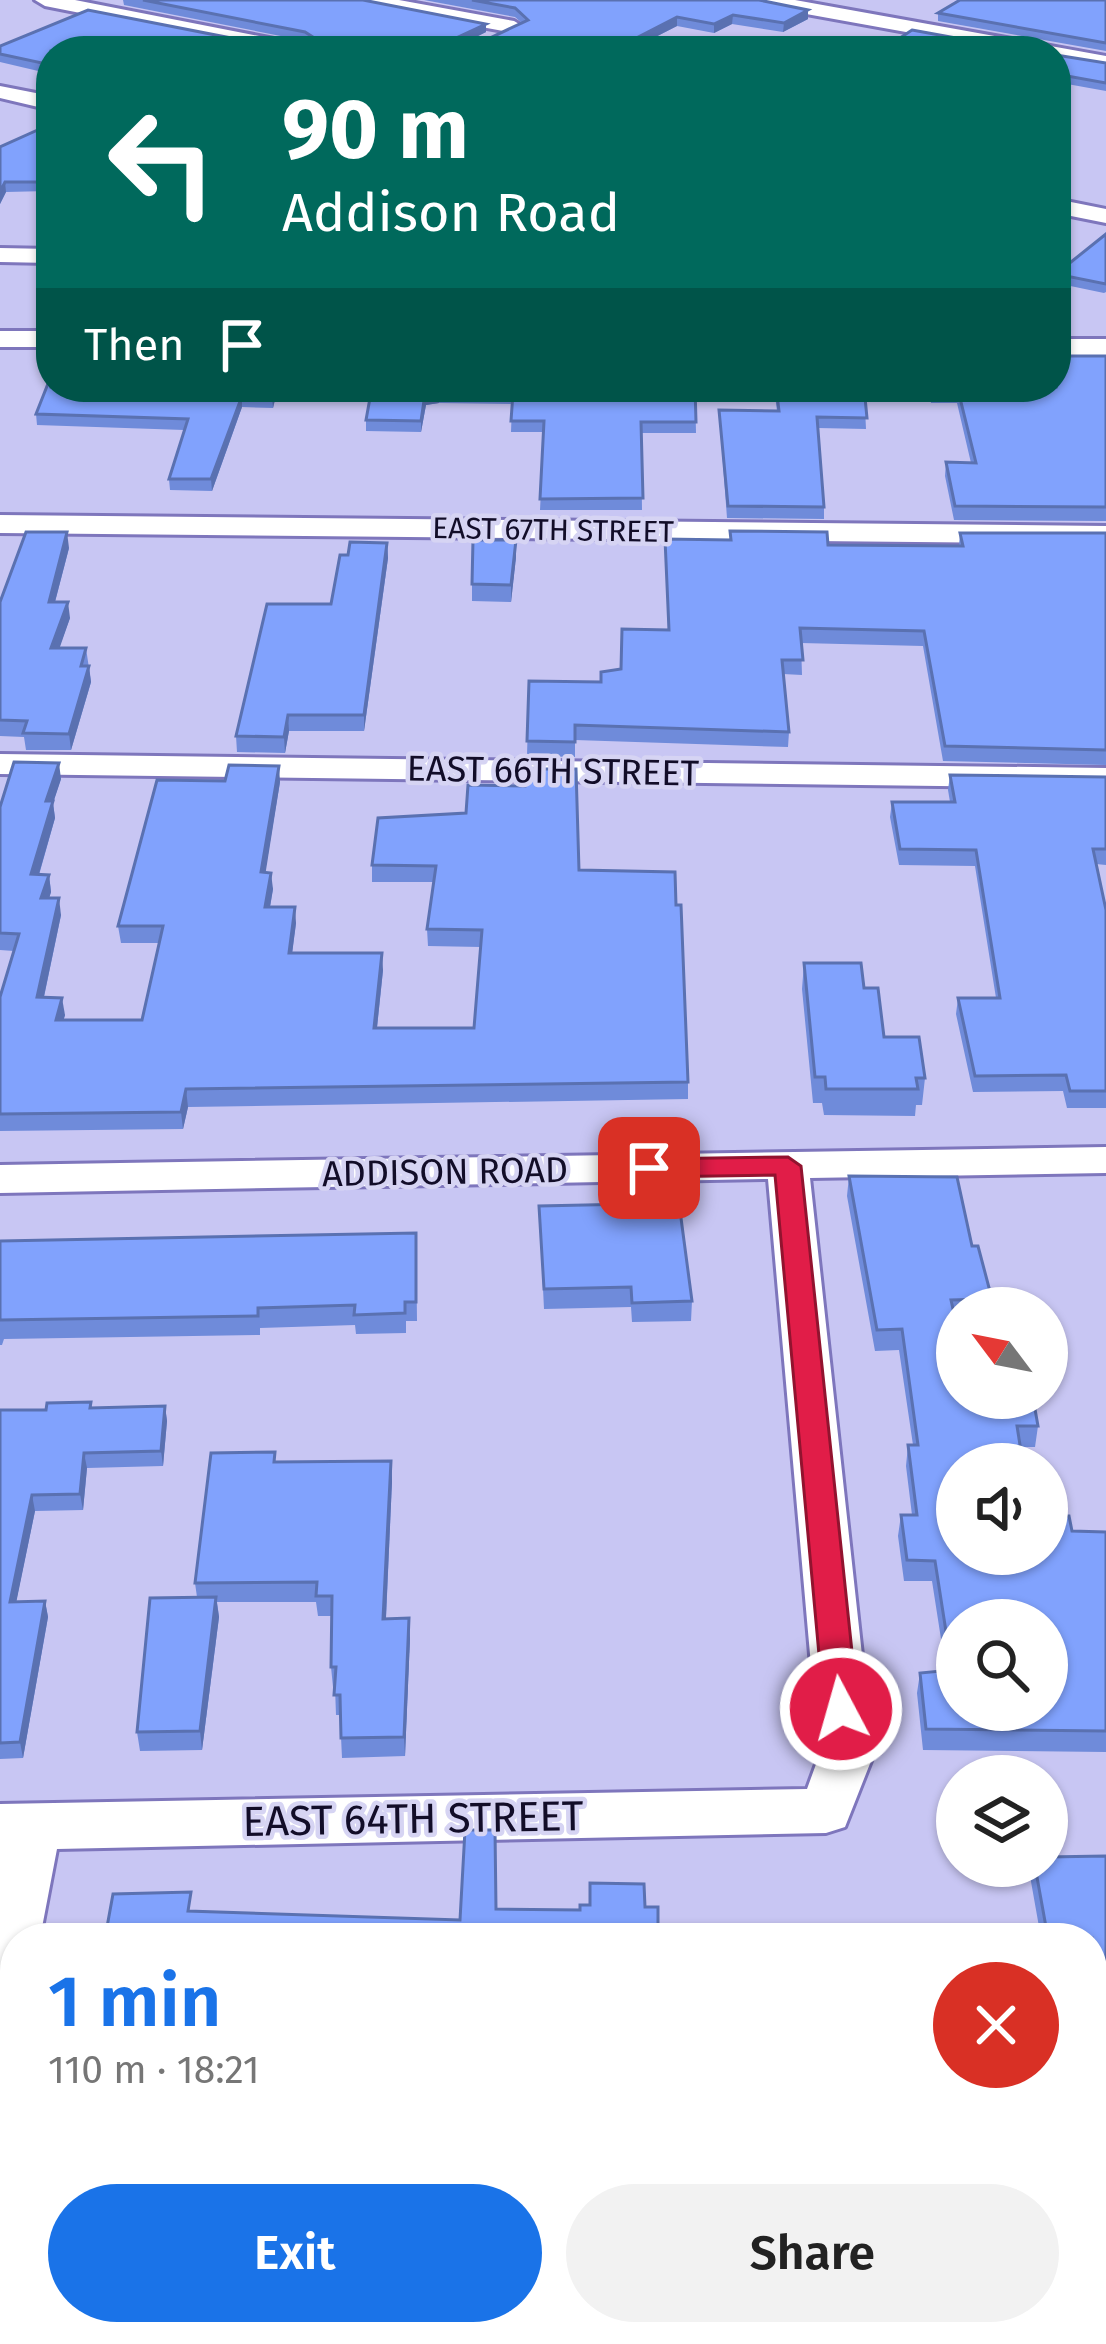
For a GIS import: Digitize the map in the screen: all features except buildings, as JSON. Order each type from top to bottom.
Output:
[{"type":"street","points":[[45,0],[229,36]]},
{"type":"street","points":[[367,0],[514,28]]},
{"type":"street","points":[[762,0],[962,36]]},
{"type":"street","points":[[1071,56],[1106,62]]},
{"type":"street","points":[[0,92],[36,100]]},
{"type":"street","points":[[1071,209],[1106,216]]},
{"type":"street","points":[[0,255],[36,256]]},
{"type":"street","points":[[0,339],[36,339]]},
{"type":"street","points":[[1071,347],[1106,347]]},
{"type":"street","name":"EAST 67TH STREET","points":[[0,524],[1106,535]]},
{"type":"street","name":"EAST 66TH STREET","points":[[0,764],[1106,778]]},
{"type":"street","name":"ADDISON ROAD","points":[[0,1179],[1106,1160]]},
{"type":"street","name":"EAST 64TH STREET","points":[[17,1827],[826,1811],[846,1756],[788,1166]]},
{"type":"street","points":[[7,1923],[17,1827]]},
{"type":"route","points":[[649,1168],[788,1166],[841,1709]]}]
